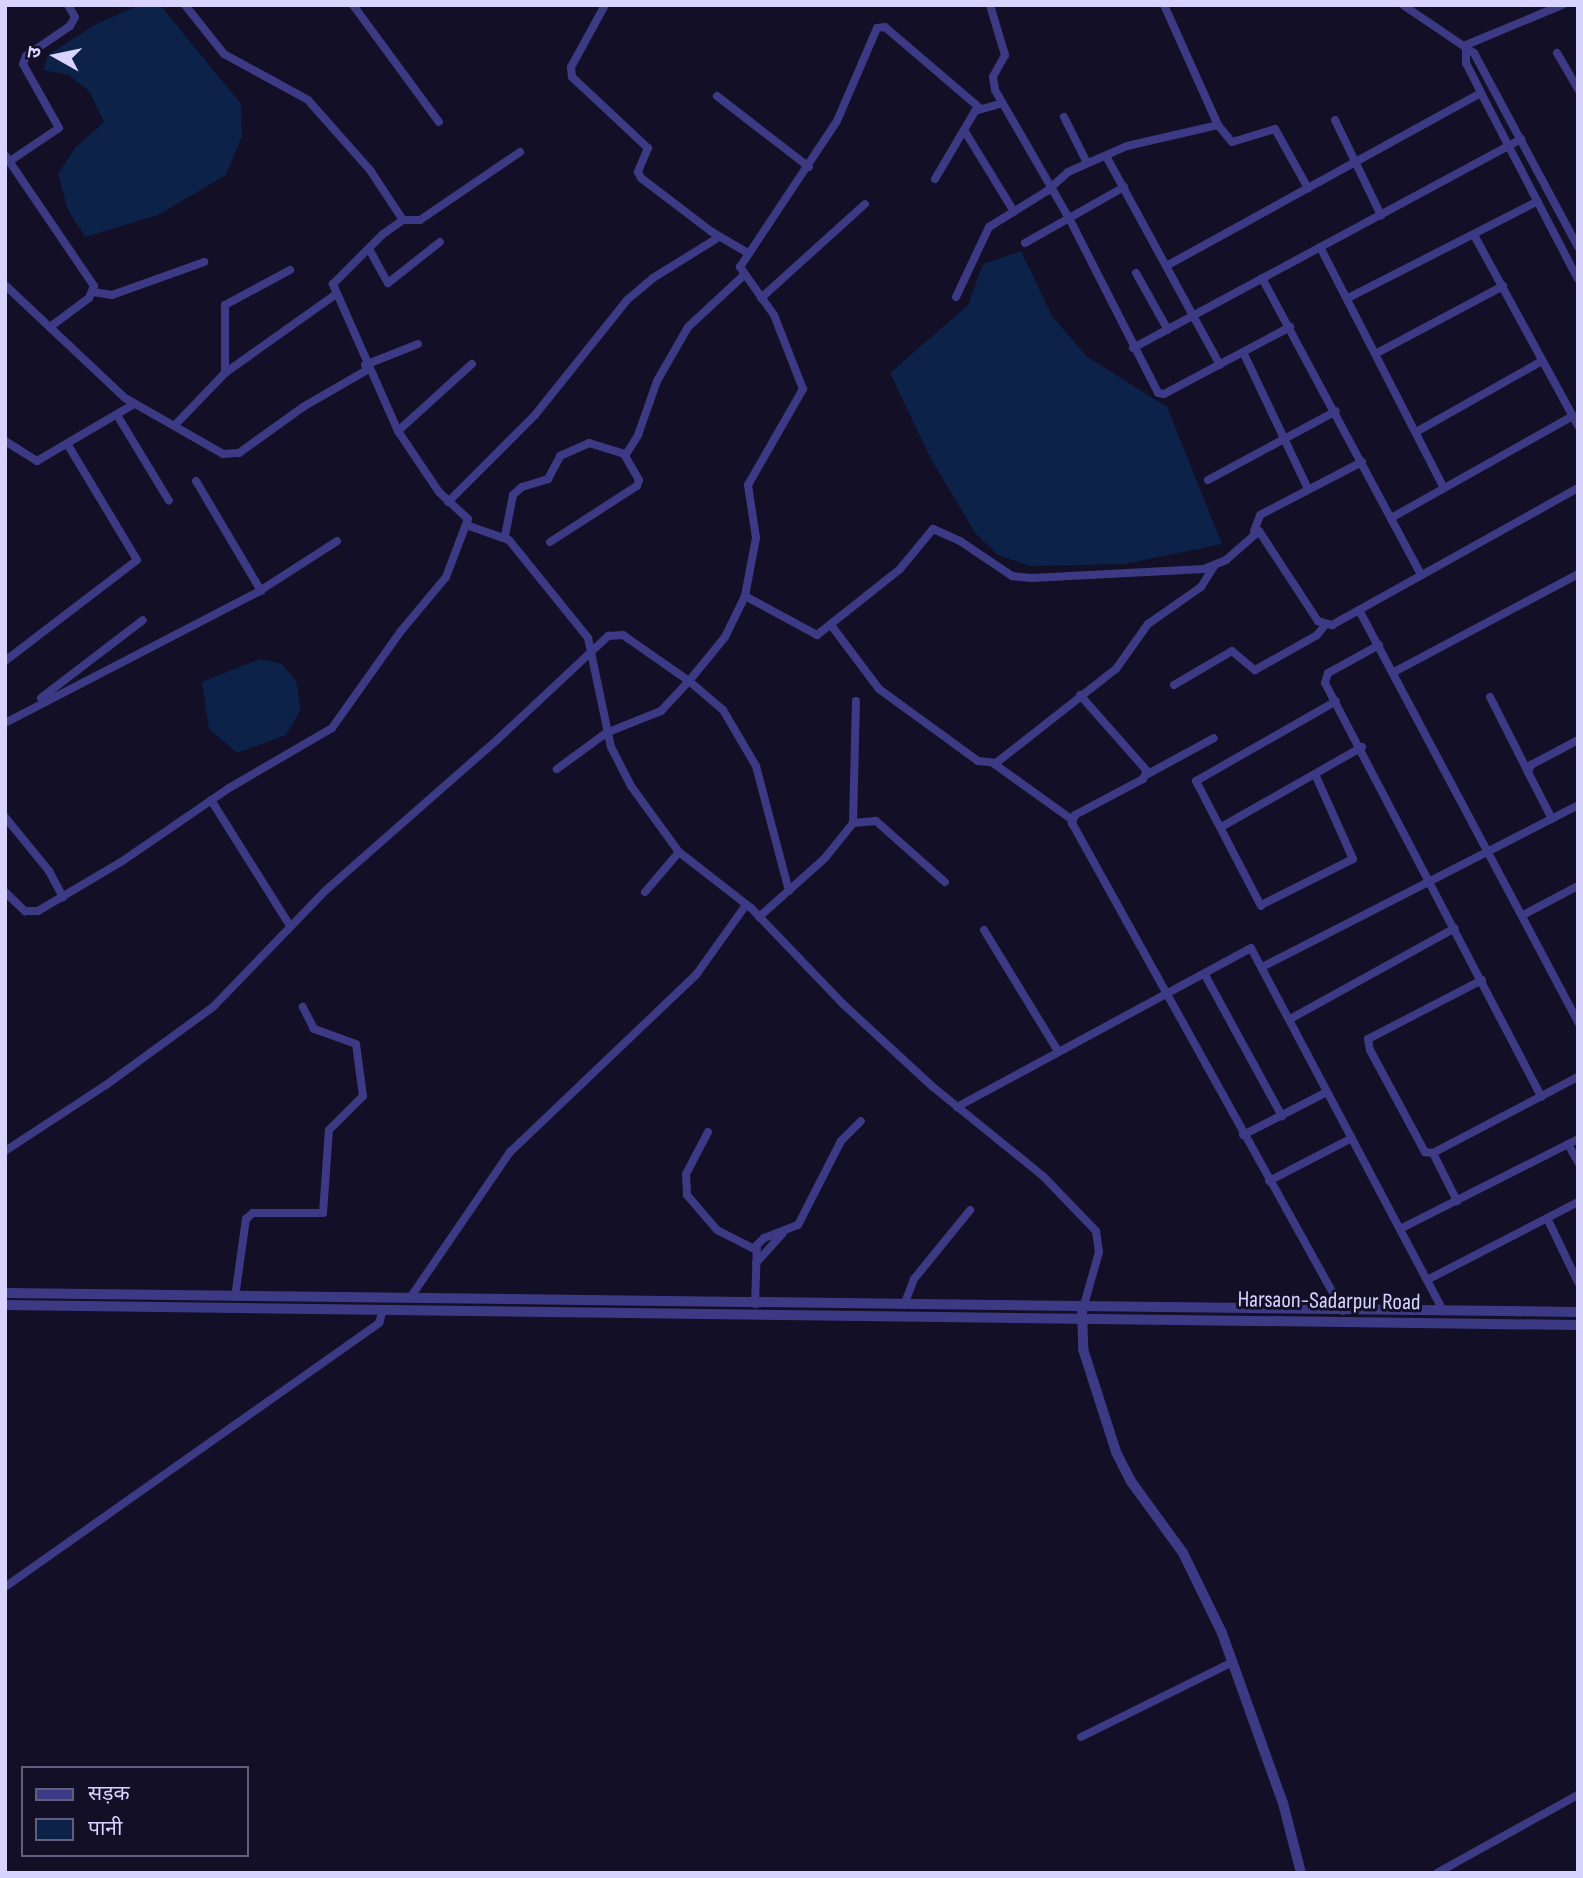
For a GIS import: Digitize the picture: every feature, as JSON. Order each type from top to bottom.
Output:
[{"type":"street","points":[[68,5],[75,17],[70,26],[26,56],[23,64],[59,128],[7,158],[92,280],[93,292]]},
{"type":"street","points":[[184,5],[224,54],[308,100],[370,170],[404,220]]},
{"type":"street","points":[[353,5],[439,122]]},
{"type":"street","points":[[605,5],[571,66],[572,77],[648,148],[638,172],[641,178],[719,237],[748,253]]},
{"type":"street","points":[[990,5],[1005,55],[992,82],[1069,218],[1133,348],[1160,394],[1290,327]]},
{"type":"street","points":[[1164,5],[1218,125],[1232,142],[1275,129],[1308,188]]},
{"type":"street","points":[[1403,5],[1466,45],[1482,65],[1578,247]]},
{"type":"street","points":[[1466,45],[1562,5]]},
{"type":"street","points":[[557,769],[606,733],[661,711],[726,637],[745,596],[756,538],[748,485],[788,422],[803,389],[783,335],[761,298],[743,276],[740,267],[809,167],[837,121],[873,34],[881,26],[980,108]]},
{"type":"street","points":[[1466,45],[1466,63],[1578,279]]},
{"type":"street","points":[[1558,53],[1578,89]]},
{"type":"street","points":[[1168,265],[1481,93]]},
{"type":"street","points":[[717,96],[809,167]]},
{"type":"street","points":[[935,179],[980,108],[1003,103]]},
{"type":"street","points":[[1064,117],[1086,161]]},
{"type":"street","points":[[1335,120],[1381,215]]},
{"type":"street","points":[[956,297],[986,231],[1086,161],[1106,156],[1126,146],[1218,125]]},
{"type":"street","points":[[964,130],[1013,210]]},
{"type":"street","points":[[1133,348],[1521,139]]},
{"type":"street","points":[[5,892],[32,912],[64,897],[211,800],[332,727],[401,631],[446,577],[468,526],[468,519],[447,502],[398,431],[366,367],[336,294],[334,280],[404,220],[420,220],[520,152]]},
{"type":"street","points":[[1106,156],[1168,265],[1220,365]]},
{"type":"street","points":[[1025,243],[1124,187]]},
{"type":"street","points":[[1348,298],[1538,201]]},
{"type":"street","points":[[761,298],[865,204]]},
{"type":"street","points":[[1474,235],[1578,426]]},
{"type":"street","points":[[447,502],[535,415],[627,300],[653,278],[719,237]]},
{"type":"street","points":[[369,249],[388,284],[440,242]]},
{"type":"street","points":[[1320,247],[1444,488]]},
{"type":"street","points":[[50,327],[93,292],[112,295],[204,262]]},
{"type":"street","points":[[225,373],[225,305],[290,270]]},
{"type":"street","points":[[1136,273],[1168,330]]},
{"type":"street","points":[[550,542],[637,486],[639,480],[625,461],[625,454],[682,336],[743,276]]},
{"type":"street","points":[[1262,278],[1336,411],[1421,574]]},
{"type":"street","points":[[5,285],[134,404],[175,425],[215,451],[233,455],[366,367],[418,344]]},
{"type":"street","points":[[1377,354],[1503,286]]},
{"type":"street","points":[[175,425],[225,373],[336,294]]},
{"type":"street","points":[[1243,352],[1281,441],[1308,489]]},
{"type":"street","points":[[1416,432],[1542,361]]},
{"type":"street","points":[[398,431],[472,364]]},
{"type":"street","points":[[5,441],[33,461],[68,445],[134,404]]},
{"type":"street","points":[[1208,480],[1336,411]]},
{"type":"street","points":[[117,415],[169,501]]},
{"type":"street","points":[[1391,518],[1573,416]]},
{"type":"street","points":[[505,536],[513,495],[522,487],[548,479],[560,456],[592,443],[625,454]]},
{"type":"street","points":[[5,661],[137,560],[68,445]]},
{"type":"street","points":[[993,763],[1116,669],[1148,624],[1201,587],[1214,566],[1254,531],[1260,515],[1362,461]]},
{"type":"street","points":[[196,481],[261,591]]},
{"type":"street","points":[[1174,685],[1232,651],[1251,670],[1257,669],[1317,635],[1325,625],[1359,610],[1578,488]]},
{"type":"street","points":[[468,526],[505,536],[594,649],[606,733],[631,786],[679,852],[760,917],[843,1004],[957,1107],[1043,1176],[1096,1231],[1099,1252],[1080,1318],[1083,1349],[1121,1465],[1183,1553],[1233,1662],[1283,1803],[1300,1873]]},
{"type":"street","points":[[745,596],[813,635],[831,625],[900,569],[936,529],[1020,578],[1106,577],[1214,566]]},
{"type":"street","points":[[1254,531],[1265,537],[1306,604],[1325,625]]},
{"type":"street","points":[[5,723],[34,705],[261,591],[337,541]]},
{"type":"street","points":[[1394,672],[1578,575]]},
{"type":"street","points":[[1359,610],[1578,1022]]},
{"type":"street","points":[[34,705],[66,675],[143,620]]},
{"type":"street","points":[[831,625],[873,684],[978,761],[993,763],[1072,820],[1164,995],[1343,1311]]},
{"type":"street","points":[[5,1151],[106,1086],[213,1007],[247,977],[290,926],[608,636],[620,634],[689,681],[723,710],[756,766],[789,891]]},
{"type":"street","points":[[1379,645],[1325,676],[1541,1097]]},
{"type":"street","points":[[1080,695],[1145,764],[1146,775]]},
{"type":"street","points":[[1490,697],[1552,819]]},
{"type":"street","points":[[853,823],[856,701]]},
{"type":"street","points":[[1315,774],[1353,859],[1263,905],[1196,780],[1336,701]]},
{"type":"street","points":[[1072,820],[1214,738]]},
{"type":"street","points":[[1528,772],[1531,765],[1578,740]]},
{"type":"street","points":[[1223,826],[1362,747]]},
{"type":"street","points":[[211,800],[290,926]]},
{"type":"street","points":[[1262,967],[1578,806]]},
{"type":"street","points":[[5,817],[49,871],[64,897]]},
{"type":"street","points":[[760,917],[789,891],[853,823],[876,821],[945,882]]},
{"type":"street","points":[[645,892],[679,852]]},
{"type":"street","points":[[1523,915],[1578,886]]},
{"type":"street","points":[[410,1298],[515,1146],[696,975],[746,905]]},
{"type":"street","points":[[1290,1020],[1455,928]]},
{"type":"street","points":[[984,930],[1058,1051]]},
{"type":"street","points":[[957,1107],[1205,975],[1249,948],[1262,967],[1443,1311]]},
{"type":"street","points":[[1205,975],[1282,1116]]},
{"type":"street","points":[[1482,980],[1368,1039],[1370,1050],[1423,1150],[1433,1153],[1578,1077]]},
{"type":"street","points":[[235,1297],[246,1219],[253,1213],[323,1213],[329,1130],[363,1096],[356,1044],[314,1029],[303,1007]]},
{"type":"street","points":[[1243,1135],[1327,1091]]},
{"type":"street","points":[[755,1265],[787,1230],[803,1218],[841,1142],[860,1121]]},
{"type":"street","points":[[708,1132],[686,1174],[687,1195],[719,1232],[756,1250]]},
{"type":"street","points":[[1269,1181],[1352,1138]]},
{"type":"street","points":[[1400,1228],[1578,1139]]},
{"type":"street","points":[[1569,1144],[1578,1162]]},
{"type":"street","points":[[1433,1153],[1457,1201]]},
{"type":"street","points":[[1427,1280],[1578,1202]]},
{"type":"street","points":[[904,1304],[914,1279],[970,1210]]},
{"type":"street","points":[[1547,1218],[1578,1282]]},
{"type":"street","points":[[755,1304],[756,1250],[764,1238],[787,1230]]},
{"type":"street","name":"Harsaon-Sadarpur Road","points":[[5,1293],[1578,1312]]},
{"type":"street","points":[[5,1587],[379,1324],[378,1298]]},
{"type":"street","name":"Harsaon-Sadarpur Road","points":[[5,1305],[1578,1325]]},
{"type":"street","points":[[1081,1737],[1233,1662]]},
{"type":"street","points":[[1437,1873],[1578,1795]]},
{"type":"water","points":[[140,5],[160,5],[241,104],[242,136],[226,175],[158,215],[85,237],[68,210],[58,174],[75,148],[104,122],[89,91],[69,75],[43,70],[48,55],[96,24]]},
{"type":"water","points":[[1021,251],[1052,316],[1086,356],[1167,407],[1222,544],[1124,564],[1030,566],[998,555],[976,534],[931,459],[890,373],[968,305],[983,264]]},
{"type":"water","points":[[260,659],[282,664],[296,681],[301,709],[286,735],[237,753],[209,729],[202,682]]}]
